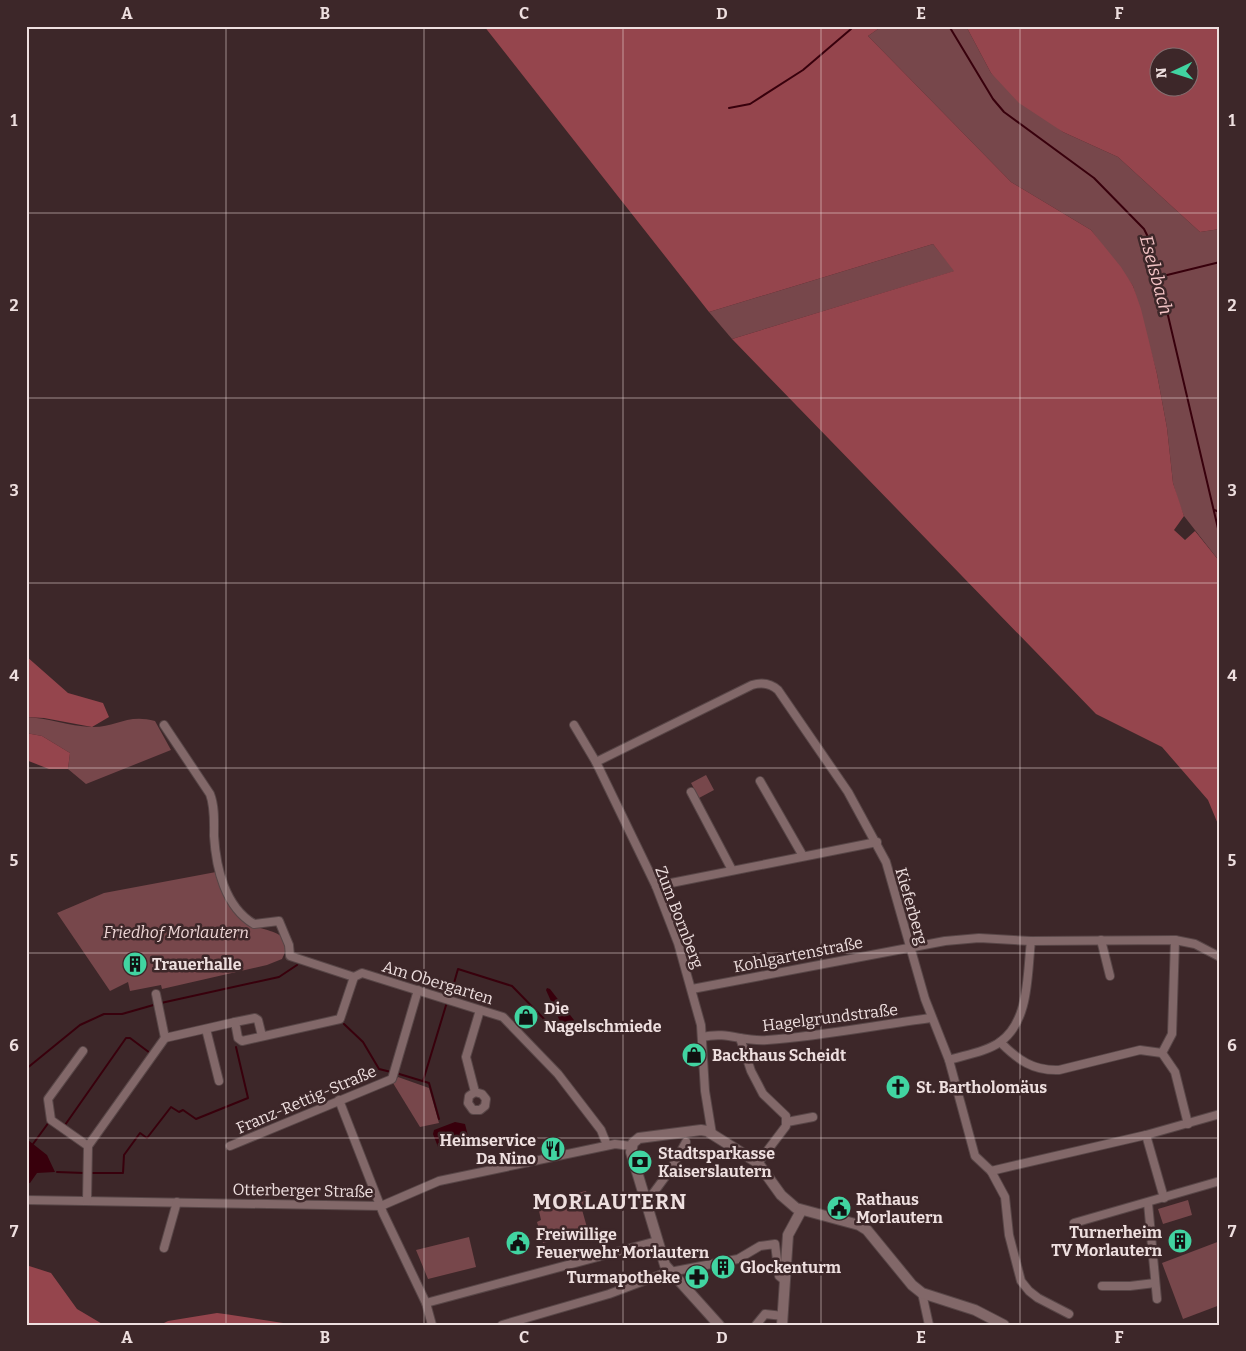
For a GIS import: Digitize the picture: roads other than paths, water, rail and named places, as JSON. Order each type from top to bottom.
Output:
[{"type":"street","name":"Kieferberg","points":[[596,762],[752,686],[764,683],[772,685],[790,705],[826,756],[877,842],[893,885],[931,1018],[949,1060],[975,1156],[991,1171],[1000,1185],[1007,1205],[1009,1235],[1022,1281],[1029,1291],[1038,1298],[1069,1314]]},
{"type":"street","name":"Am Obergarten","points":[[164,725],[210,794],[213,802],[216,855],[230,899],[239,913],[254,924],[279,921],[289,945],[290,956],[354,977],[362,973],[503,1017],[547,1062],[597,1124],[607,1146]]},
{"type":"street","name":"Zum Bornberg","points":[[574,725],[596,762],[656,886],[692,989],[702,1037],[705,1091],[712,1134]]},
{"type":"street","points":[[760,781],[802,856]]},
{"type":"street","points":[[691,792],[732,870]]},
{"type":"street","points":[[656,886],[877,842]]},
{"type":"street","name":"Kohlgartenstraße","points":[[692,989],[909,946],[963,939],[1031,941],[1175,940],[1195,944],[1220,957]]},
{"type":"street","points":[[1101,940],[1110,976]]},
{"type":"street","points":[[1162,1053],[1172,1034],[1175,940]]},
{"type":"street","points":[[949,1060],[1000,1042],[1014,1026],[1022,1010],[1031,941]]},
{"type":"street","points":[[235,1022],[238,1038],[242,1041],[340,1019],[354,977]]},
{"type":"street","name":"Franz-Rettig-Straße","points":[[230,1146],[392,1079],[418,990]]},
{"type":"street","points":[[156,996],[165,1038]]},
{"type":"street","points":[[474,1092],[466,1057],[480,1010]]},
{"type":"street","points":[[87,1201],[88,1146],[165,1038],[254,1018],[258,1020],[262,1036]]},
{"type":"street","name":"Hagelgrundstraße","points":[[702,1037],[729,1034],[740,1038],[777,1039],[931,1018]]},
{"type":"street","points":[[206,1028],[219,1081]]},
{"type":"street","points":[[740,1038],[751,1071],[763,1094],[784,1113],[787,1122]]},
{"type":"street","points":[[1000,1042],[1022,1062],[1048,1070],[1059,1070],[1140,1050],[1162,1053],[1175,1072],[1188,1124]]},
{"type":"street","points":[[83,1051],[48,1100],[51,1120],[88,1146]]},
{"type":"street","points":[[339,1100],[381,1206],[426,1303],[432,1325]]},
{"type":"street","points":[[991,1171],[1146,1135],[1220,1114]]},
{"type":"street","points":[[758,1163],[787,1122],[813,1117]]},
{"type":"street","name":"Otterberger Straße","points":[[26,1200],[381,1206],[439,1181],[607,1146],[621,1144],[631,1146],[639,1138],[653,1135],[701,1130],[712,1134],[758,1163],[785,1200],[801,1211],[859,1226],[867,1230],[912,1285],[922,1293],[975,1310],[1004,1325]]},
{"type":"street","points":[[1146,1135],[1164,1198]]},
{"type":"street","points":[[646,1203],[671,1169],[686,1142]]},
{"type":"street","points":[[631,1146],[657,1242],[670,1272],[719,1325]]},
{"type":"street","points":[[1074,1224],[1220,1180]]},
{"type":"street","points":[[164,1248],[178,1202]]},
{"type":"street","points":[[1148,1203],[1157,1299]]},
{"type":"street","points":[[756,1325],[765,1314],[783,1320],[788,1235],[801,1211]]},
{"type":"street","points":[[426,1303],[657,1242]]},
{"type":"street","points":[[502,1325],[609,1294],[670,1272],[738,1259],[760,1246],[773,1244],[778,1248],[779,1276],[785,1281]]},
{"type":"street","points":[[1102,1286],[1130,1286],[1155,1283]]},
{"type":"street","points":[[922,1293],[928,1325]]},
{"type":"waterway","name":"Eselsbach","points":[[949,26],[993,99],[1004,112],[1094,178],[1144,229],[1151,243],[1220,537]]},
{"type":"waterway","points":[[729,108],[750,104],[803,70],[851,29]]},
{"type":"waterway","points":[[1159,277],[1220,262]]},
{"type":"waterway","name":"Eselsbach","points":[[1214,510],[1220,512]]},
{"type":"waterway","points":[[161,1003],[279,977],[297,965]]},
{"type":"waterway","points":[[452,990],[458,969],[512,986],[551,1026]]},
{"type":"waterway","points":[[423,1081],[447,1002]]},
{"type":"waterway","points":[[26,1069],[80,1025],[104,1014],[122,1014],[157,1004]]},
{"type":"waterway","points":[[344,1024],[363,1042],[379,1069],[391,1072]]},
{"type":"waterway","points":[[65,1125],[126,1038],[130,1038],[150,1053]]},
{"type":"waterway","points":[[91,1173],[123,1173],[124,1155],[140,1133],[147,1138],[171,1107],[179,1112],[183,1110],[196,1119],[248,1098],[236,1047]]},
{"type":"waterway","points":[[396,1073],[429,1083],[439,1119]]},
{"type":"waterway","points":[[33,1144],[49,1122]]},
{"type":"waterway","points":[[57,1172],[84,1173]]},
{"type":"place","name":"Trauerhalle","points":[[135,964]]},
{"type":"place","name":"Die Nagelschmiede","points":[[526,1017]]},
{"type":"place","name":"Backhaus Scheidt","points":[[694,1055]]},
{"type":"place","name":"St. Bartholomäus","points":[[898,1087]]},
{"type":"place","name":"Heimservice Da Nino","points":[[553,1149]]},
{"type":"place","name":"Stadtsparkasse Kaiserslautern","points":[[640,1162]]},
{"type":"place","name":"Rathaus Morlautern","points":[[839,1208]]},
{"type":"place","name":"Turnerheim TV Morlautern","points":[[1180,1241]]},
{"type":"place","name":"Freiwillige Feuerwehr Morlautern","points":[[518,1243]]},
{"type":"place","name":"Glockenturm","points":[[723,1267]]},
{"type":"place","name":"Turmapotheke","points":[[697,1277]]},
{"type":"district","name":"MORLAUTERN","points":[[610,1202]]},
{"type":"park label","name":"Friedhof Morlautern","points":[[176,932]]}]
